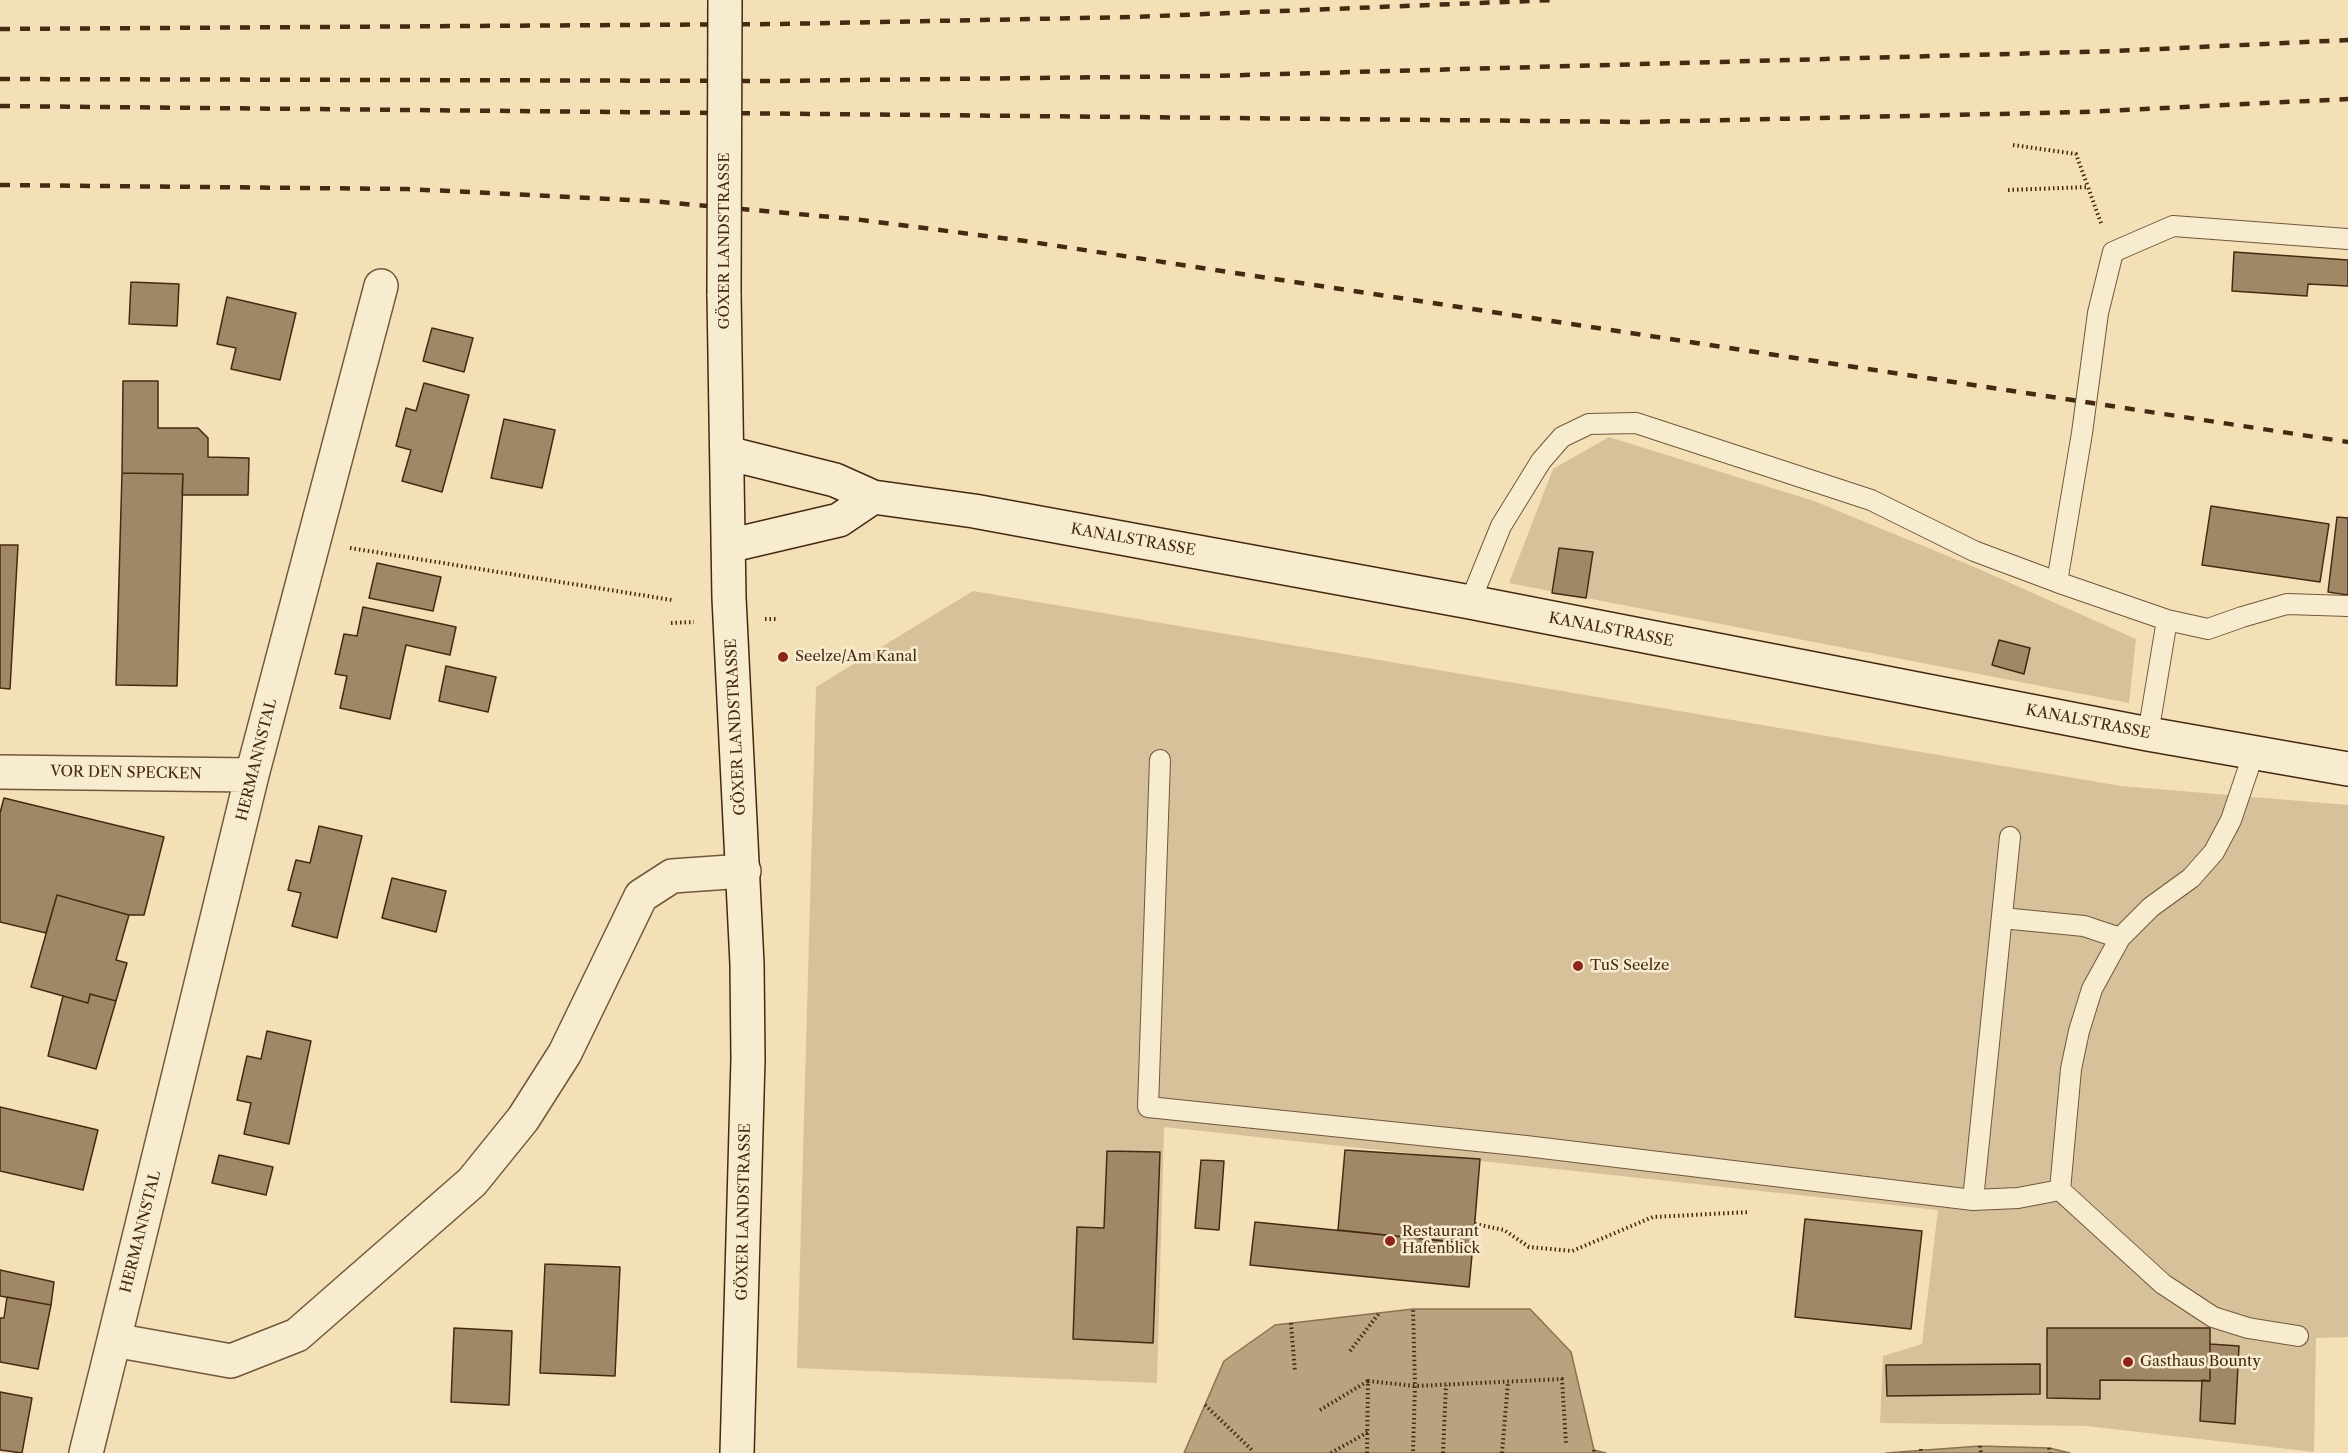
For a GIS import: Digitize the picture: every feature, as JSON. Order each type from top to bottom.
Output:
[{"type":"street","name":"GÖXER LANDSTRASSE","points":[[725,0],[724,294],[728,546],[744,871],[748,1059],[737,1453]]},
{"type":"street","name":"HERMANNSTAL","points":[[86,1453],[252,775],[381,286]]},
{"type":"street","name":"KANALSTRASSE","points":[[727,453],[835,480],[873,497],[974,511],[1470,602],[2148,734],[2348,769]]},
{"type":"street","points":[[728,546],[839,520],[873,497]]},
{"type":"street","name":"VOR DEN SPECKEN","points":[[0,772],[252,775]]},
{"type":"street","points":[[114,1340],[231,1361],[297,1335],[472,1182],[523,1119],[565,1053],[641,896],[672,876],[744,871]]},
{"type":"lane","points":[[2057,582],[2098,313],[2113,252],[2173,226],[2348,239]]},
{"type":"lane","points":[[1470,602],[1501,526],[1541,461],[1562,437],[1589,424],[1636,423],[1871,500],[1974,551],[2167,620],[2208,629],[2287,604],[2348,606]]},
{"type":"lane","points":[[2148,734],[2167,620]]},
{"type":"lane","points":[[2060,1190],[2071,1069],[2079,1031],[2092,989],[2120,938],[2151,907],[2191,878],[2214,852],[2231,820],[2254,752]]},
{"type":"lane","points":[[1160,760],[1148,1107],[1526,1146],[1973,1200],[2018,1198],[2060,1190]]},
{"type":"lane","points":[[1973,1200],[2010,837]]},
{"type":"lane","points":[[2002,918],[2084,926],[2120,938]]},
{"type":"lane","points":[[2060,1190],[2163,1284],[2213,1317],[2247,1328],[2298,1336]]},
{"type":"path","points":[[2013,145],[2076,154],[2113,252]]},
{"type":"path","points":[[2008,190],[2088,187]]},
{"type":"path","points":[[314,543],[672,600]]},
{"type":"path","points":[[1474,1224],[1504,1230],[1529,1246],[1572,1251],[1653,1217],[1750,1212]]},
{"type":"path","points":[[1413,1309],[1415,1386],[1413,1450]]},
{"type":"path","points":[[1350,1351],[1380,1312]]},
{"type":"path","points":[[1292,1323],[1295,1372]]},
{"type":"path","points":[[1320,1410],[1368,1382],[1415,1386],[1562,1379],[1566,1444]]},
{"type":"path","points":[[1367,1453],[1368,1382]]},
{"type":"path","points":[[1502,1453],[1508,1382]]},
{"type":"path","points":[[1443,1453],[1446,1385]]},
{"type":"path","points":[[1205,1405],[1253,1451]]},
{"type":"path","points":[[1331,1453],[1368,1432]]},
{"type":"path","points":[[1980,1446],[1981,1453]]},
{"type":"shaded area","points":[[1609,437],[1814,501],[1972,566],[2136,639],[2129,703],[1509,583],[1553,469]]},
{"type":"shaded area","name":"TuS Seelze","points":[[973,591],[2121,786],[2348,805],[2348,1337],[2316,1338],[2314,1452],[2086,1426],[1880,1423],[1883,1356],[1922,1344],[1938,1210],[1164,1127],[1157,1383],[797,1368],[816,687]]},
{"type":"shaded area","points":[[1413,1309],[1530,1309],[1571,1352],[1594,1450],[1606,1453],[1184,1453],[1224,1361],[1275,1325]]},
{"type":"shaded area","points":[[1980,1446],[2049,1448],[2070,1453],[1886,1453]]},
{"type":"building","points":[[2234,252],[2348,260],[2348,286],[2308,284],[2307,296],[2232,291]]},
{"type":"building","points":[[131,282],[179,284],[177,326],[129,324]]},
{"type":"building","points":[[227,297],[296,313],[280,380],[231,369],[236,348],[217,344]]},
{"type":"building","points":[[432,328],[473,338],[464,372],[423,361]]},
{"type":"building","points":[[123,381],[158,381],[158,428],[198,428],[208,438],[208,457],[249,458],[248,495],[182,495],[183,474],[122,473]]},
{"type":"building","points":[[424,383],[469,395],[442,492],[402,481],[411,450],[396,446],[406,408],[416,411]]},
{"type":"building","points":[[504,419],[555,430],[542,488],[491,478]]},
{"type":"building","points":[[122,473],[183,474],[177,686],[116,685]]},
{"type":"building","points":[[2211,506],[2329,524],[2320,582],[2202,565]]},
{"type":"building","points":[[2337,517],[2348,518],[2348,595],[2328,592]]},
{"type":"building","points":[[0,545],[18,545],[10,689],[0,688]]},
{"type":"building","points":[[1559,548],[1593,552],[1586,598],[1552,593]]},
{"type":"building","points":[[377,563],[441,577],[433,611],[369,598]]},
{"type":"building","points":[[363,607],[456,627],[450,655],[406,645],[390,719],[340,708],[347,676],[335,674],[344,634],[357,636]]},
{"type":"building","points":[[1999,640],[2030,648],[2024,674],[1992,665]]},
{"type":"building","points":[[446,666],[496,677],[488,712],[439,701]]},
{"type":"building","points":[[4,798],[164,837],[144,915],[129,915],[57,895],[46,933],[0,922],[0,813]]},
{"type":"building","points":[[319,826],[362,836],[337,938],[292,926],[301,893],[288,890],[296,860],[310,863]]},
{"type":"building","points":[[392,878],[446,891],[436,932],[382,918]]},
{"type":"building","points":[[57,895],[129,915],[116,960],[127,963],[116,1001],[90,994],[88,1003],[31,987]]},
{"type":"building","points":[[90,994],[116,1001],[96,1069],[48,1056],[63,996],[88,1003]]},
{"type":"building","points":[[267,1031],[311,1041],[289,1144],[244,1134],[251,1103],[237,1100],[247,1056],[261,1059]]},
{"type":"building","points":[[0,1107],[98,1130],[83,1190],[0,1171]]},
{"type":"building","points":[[1345,1150],[1480,1159],[1473,1244],[1338,1230]]},
{"type":"building","points":[[1107,1151],[1160,1152],[1153,1343],[1073,1339],[1077,1227],[1104,1228]]},
{"type":"building","points":[[219,1155],[273,1167],[266,1195],[212,1183]]},
{"type":"building","points":[[1201,1160],[1224,1161],[1219,1230],[1195,1228]]},
{"type":"building","points":[[1805,1219],[1922,1231],[1911,1329],[1795,1317]]},
{"type":"building","points":[[1255,1222],[1473,1244],[1469,1287],[1250,1265]]},
{"type":"building","points":[[545,1264],[620,1267],[615,1376],[540,1373]]},
{"type":"building","points":[[0,1270],[54,1282],[51,1305],[0,1296]]},
{"type":"building","points":[[7,1297],[51,1305],[38,1369],[0,1362],[0,1318],[4,1318]]},
{"type":"building","points":[[454,1328],[512,1331],[509,1405],[451,1402]]},
{"type":"building","name":"Gasthaus Bounty","points":[[2047,1328],[2210,1328],[2210,1381],[2100,1380],[2100,1399],[2047,1398]]},
{"type":"building","points":[[2210,1344],[2239,1346],[2235,1424],[2200,1421],[2202,1380],[2210,1381]]},
{"type":"building","points":[[2040,1364],[2040,1394],[1887,1396],[1886,1365]]},
{"type":"building","points":[[0,1392],[32,1398],[22,1453],[0,1450]]},
{"type":"railway","points":[[0,29],[781,24],[1132,17],[1554,0]]},
{"type":"railway","points":[[0,79],[771,81],[1209,76],[2115,51],[2348,40]]},
{"type":"railway","points":[[0,106],[1641,122],[2083,112],[2348,99]]},
{"type":"railway","points":[[0,185],[407,189],[651,201],[854,219],[1025,241],[2348,442]]},
{"type":"place","name":"Seelze/Am Kanal","points":[[783,657]]},
{"type":"place","name":"TuS Seelze","points":[[1578,966]]},
{"type":"place","name":"Restaurant Hafenblick","points":[[1390,1241]]},
{"type":"place","name":"Gasthaus Bounty","points":[[2128,1362]]}]
